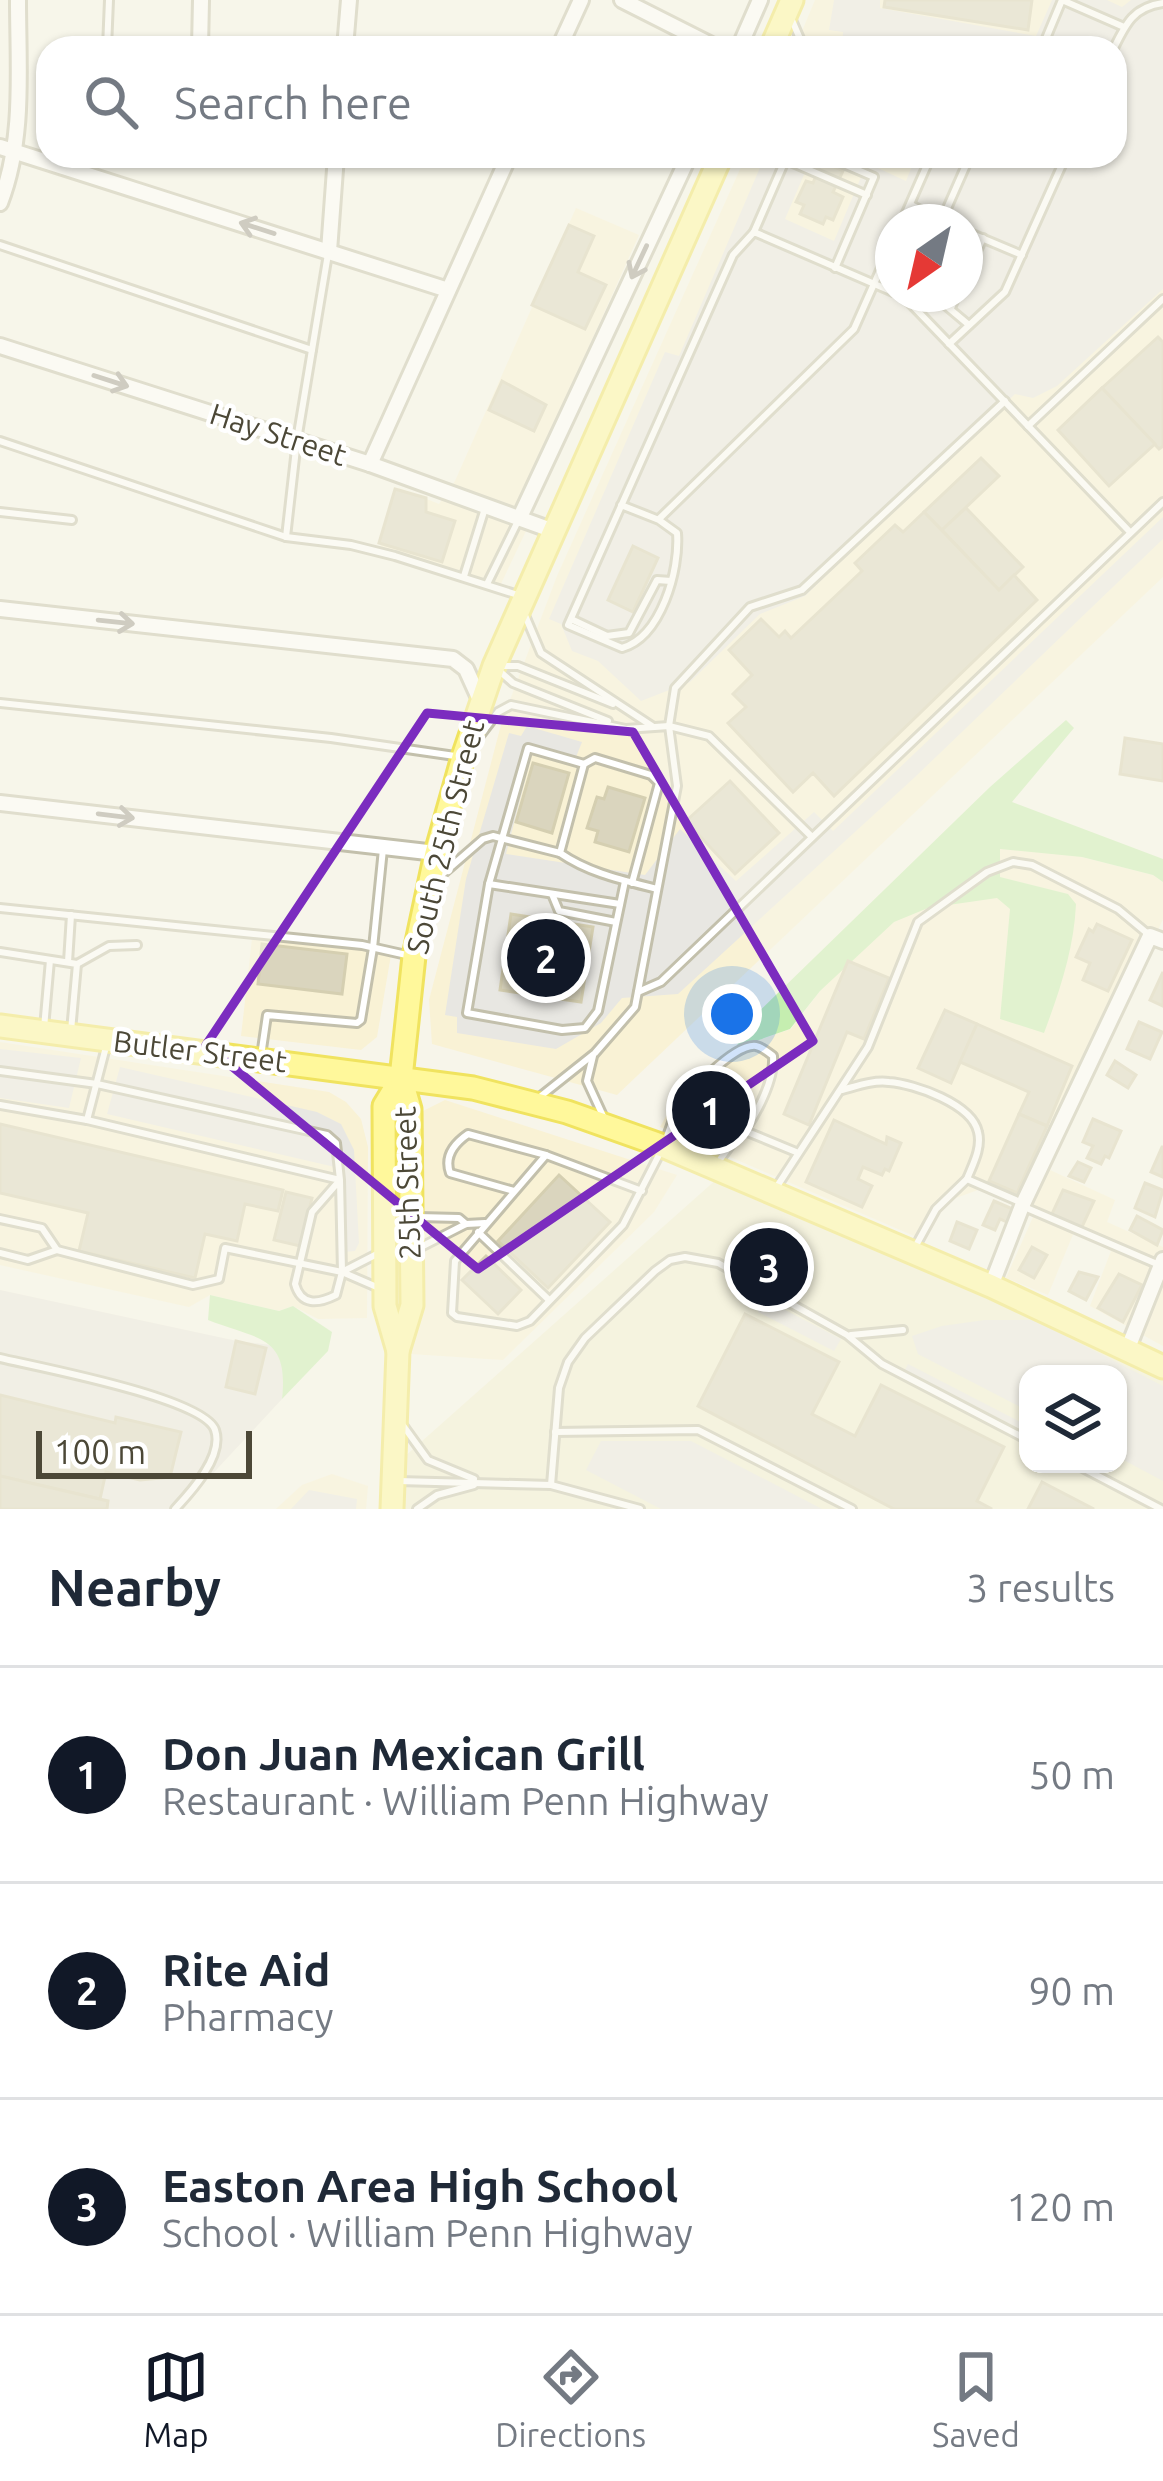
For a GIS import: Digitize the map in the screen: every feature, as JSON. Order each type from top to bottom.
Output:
[{"type":"main road","points":[[776,36],[790,4]]},
{"type":"main road","name":"South 25th Street","points":[[401,1078],[414,956],[427,889],[481,702],[716,168]]},
{"type":"main road","name":"Butler Street","points":[[0,1026],[473,1088],[534,1102],[663,1146],[991,1286],[1163,1367]]},
{"type":"main road","name":"25th Street","points":[[398,1351],[412,1305],[410,1108],[401,1078]]},
{"type":"main road","name":"25th Street","points":[[392,1509],[398,1351],[385,1306],[384,1106],[401,1078]]},
{"type":"street","points":[[0,203],[18,0]]},
{"type":"street","points":[[200,36],[201,0]]},
{"type":"street","points":[[346,36],[349,0]]},
{"type":"street","points":[[564,36],[581,0]]},
{"type":"street","points":[[622,0],[693,36]]},
{"type":"street","points":[[744,36],[760,0]]},
{"type":"street","points":[[68,168],[448,290]]},
{"type":"street","points":[[329,251],[335,168]]},
{"type":"street","points":[[370,464],[504,168]]},
{"type":"street","points":[[520,517],[682,168]]},
{"type":"street","name":"Hay Street","points":[[0,346],[370,464],[554,531]]},
{"type":"street","points":[[0,609],[453,659],[466,669],[481,702]]},
{"type":"street","points":[[0,803],[436,854]]},
{"type":"street","points":[[991,1286],[1023,1205],[1157,939]]},
{"type":"street","points":[[1127,1348],[1158,1286],[1162,1263]]},
{"type":"lane","points":[[108,36],[109,0]]},
{"type":"lane","points":[[1047,36],[1062,0],[1124,27]]},
{"type":"lane","points":[[1120,36],[1137,11],[1163,3]]},
{"type":"lane","points":[[790,4],[800,36]]},
{"type":"lane","points":[[570,622],[734,255],[754,232],[782,168]]},
{"type":"lane","points":[[809,168],[867,195]]},
{"type":"lane","points":[[836,268],[874,178],[852,168]]},
{"type":"lane","points":[[910,204],[925,168]]},
{"type":"lane","points":[[950,204],[965,168]]},
{"type":"lane","points":[[949,344],[1005,292],[1061,168]]},
{"type":"lane","points":[[754,232],[873,284]]},
{"type":"lane","points":[[983,238],[1022,255]]},
{"type":"lane","points":[[0,245],[312,350]]},
{"type":"lane","points":[[286,537],[329,251]]},
{"type":"lane","points":[[658,520],[854,329],[875,280]]},
{"type":"lane","points":[[1028,426],[1163,299]]},
{"type":"lane","points":[[915,312],[1130,532]]},
{"type":"lane","points":[[955,312],[969,325]]},
{"type":"lane","points":[[534,1102],[595,1053],[628,1018],[638,992],[677,786],[668,726],[675,688],[750,607],[802,590],[1004,401]]},
{"type":"lane","points":[[0,441],[286,537],[351,545],[487,584],[523,600],[541,653],[652,726]]},
{"type":"lane","points":[[638,992],[661,982],[1163,502]]},
{"type":"lane","points":[[464,576],[486,505]]},
{"type":"lane","points":[[570,622],[622,648],[641,638],[671,581],[677,533],[621,506]]},
{"type":"lane","points":[[0,512],[72,520]]},
{"type":"lane","points":[[487,584],[520,517]]},
{"type":"lane","points":[[570,622],[608,636],[628,633],[657,580],[671,581]]},
{"type":"lane","points":[[494,666],[518,667],[633,712]]},
{"type":"lane","points":[[494,666],[513,683],[626,729]]},
{"type":"lane","points":[[0,703],[463,757],[498,712],[511,705],[626,729],[668,726],[709,736],[812,837]]},
{"type":"lane","points":[[528,748],[584,764],[595,758],[651,775],[660,788],[620,904],[598,1011],[585,1028],[562,1030],[467,1013],[489,884],[528,748]]},
{"type":"lane","points":[[560,853],[584,764]]},
{"type":"lane","points":[[427,889],[484,839],[503,836],[560,853],[582,868],[657,889]]},
{"type":"lane","points":[[261,1060],[267,1015],[357,1024],[373,948],[383,847]]},
{"type":"lane","points":[[773,1193],[868,1047],[918,922],[1000,865],[1032,865],[1054,874],[1118,909],[1157,939]]},
{"type":"lane","points":[[489,884],[620,904]]},
{"type":"lane","points":[[552,894],[559,911],[616,922]]},
{"type":"lane","points":[[0,908],[414,956]]},
{"type":"lane","points":[[71,915],[71,1035]]},
{"type":"lane","points":[[0,952],[73,963],[109,946],[137,945]]},
{"type":"lane","points":[[44,1031],[50,959]]},
{"type":"lane","points":[[87,1120],[108,1040]]},
{"type":"lane","points":[[546,1155],[455,1261],[452,1313],[458,1317],[518,1326],[530,1321],[623,1225],[687,1094],[746,1047],[759,1046],[773,1056],[774,1067],[745,1131],[714,1168]]},
{"type":"lane","points":[[595,1053],[587,1081],[609,1126]]},
{"type":"lane","points":[[0,1071],[97,1084],[327,1135],[337,1143],[340,1180],[342,1271],[336,1295],[316,1303],[307,1301],[295,1284],[312,1213],[340,1180]]},
{"type":"lane","points":[[842,1090],[889,1082],[919,1089],[973,1120],[980,1136],[967,1179],[936,1209],[913,1252]]},
{"type":"lane","points":[[0,1105],[87,1120],[340,1180]]},
{"type":"lane","points":[[674,1118],[732,1143]]},
{"type":"lane","points":[[745,1131],[796,1152]]},
{"type":"lane","points":[[514,1191],[450,1173],[447,1165],[454,1146],[468,1134],[546,1155],[642,1191]]},
{"type":"lane","points":[[967,1179],[1162,1263]]},
{"type":"lane","points":[[411,1217],[459,1218],[466,1224]]},
{"type":"lane","points":[[0,1219],[42,1228],[56,1250]]},
{"type":"lane","points":[[412,1252],[466,1224],[485,1223]]},
{"type":"lane","points":[[478,1232],[550,1300]]},
{"type":"lane","points":[[0,1253],[28,1260],[56,1250],[193,1286],[219,1279],[226,1248],[342,1271],[385,1291]]},
{"type":"lane","points":[[342,1271],[384,1250]]},
{"type":"lane","points":[[551,1485],[559,1388],[574,1353],[670,1260],[702,1258],[718,1263],[848,1335],[882,1364],[1019,1435]]},
{"type":"lane","points":[[848,1335],[904,1330]]},
{"type":"lane","points":[[0,1358],[177,1401],[204,1414],[215,1427],[217,1442],[209,1464],[175,1509]]},
{"type":"lane","points":[[398,1415],[428,1460],[483,1482]]},
{"type":"lane","points":[[555,1432],[698,1430],[852,1509]]},
{"type":"lane","points":[[1092,1473],[1161,1509]]},
{"type":"lane","points":[[394,1481],[551,1485],[640,1509]]},
{"type":"lane","points":[[417,1509],[437,1496],[483,1482]]},
{"type":"highlighted area","points":[[427,713],[633,732],[813,1041],[478,1269],[206,1045]]},
{"type":"shaded area","points":[[815,0],[1163,0],[1163,577],[617,1095],[432,1044],[429,1000],[502,721],[557,576],[741,168],[1127,168],[1127,36],[800,36]]},
{"type":"shaded area","points":[[834,0],[880,0],[880,8],[1036,36],[843,36],[843,32],[829,30]]},
{"type":"shaded area","points":[[1052,0],[1107,0],[1122,7],[1131,0],[1163,0],[1163,289],[1057,386],[1033,398],[1015,394],[805,596],[760,614],[690,682],[641,701],[598,661],[572,651],[561,624],[549,619],[665,352],[679,356],[760,168],[807,168],[785,219],[834,241],[865,168],[878,168],[906,181],[911,168],[1127,168],[1127,36],[1036,36]]},
{"type":"shaded area","points":[[576,208],[639,235],[518,505],[526,531],[499,588],[379,550],[399,488],[439,504],[455,481]]},
{"type":"shaded area","points":[[1163,517],[1163,539],[914,778],[678,994],[622,998],[601,1023],[556,1049],[457,1033],[457,1017],[445,1015],[466,879],[509,733],[521,736],[527,726],[582,742],[574,762],[532,754],[506,854],[645,875],[680,829],[736,881],[814,812],[833,831]],"holes":[[[511,915],[593,927],[581,1002]]]},
{"type":"shaded area","points":[[991,824],[1163,882],[1163,919],[1050,1170],[1115,1200],[1107,1222],[1163,1247],[1163,1346],[1090,1306],[1111,1251],[1074,1232],[1048,1295],[1006,1278],[1033,1217],[1014,1198],[986,1187],[942,1203],[919,1238],[660,1127],[680,1091],[736,1048],[791,1029],[820,991]]},
{"type":"shaded area","points":[[253,930],[392,949],[377,1037],[361,1050],[241,1036]]},
{"type":"shaded area","points":[[0,1042],[329,1092],[346,1102],[361,1119],[368,1147],[367,1318],[318,1319],[293,1306],[279,1311],[210,1295],[189,1307],[0,1265]]},
{"type":"shaded area","points":[[0,1049],[81,1058],[69,1108],[0,1098]]},
{"type":"shaded area","points":[[120,1067],[317,1112],[341,1124],[354,1150],[359,1243],[355,1251],[344,1252],[339,1168],[107,1114]]},
{"type":"shaded area","points":[[445,1100],[677,1175],[654,1212],[503,1360],[411,1354],[415,1115]]},
{"type":"shaded area","points":[[718,1178],[1123,1355],[1163,1378],[1163,1509],[400,1509],[403,1458]]},
{"type":"shaded area","points":[[0,1290],[272,1345],[286,1367],[282,1399],[180,1509],[0,1509]]},
{"type":"shaded area","points":[[764,1299],[841,1339],[834,1351],[758,1312]]},
{"type":"shaded area","points":[[1034,1320],[1122,1365],[1019,1365],[1019,1406],[918,1354],[912,1336],[942,1326]]},
{"type":"shaded area","points":[[908,1364],[1019,1421],[1019,1428],[905,1370]]},
{"type":"shaded area","points":[[1127,1368],[1163,1386],[1163,1481],[1127,1462]]},
{"type":"shaded area","points":[[601,1441],[691,1441],[822,1509],[661,1509],[586,1470]]},
{"type":"shaded area","points":[[332,1474],[368,1486],[366,1509],[276,1509],[302,1485]]},
{"type":"shaded area","points":[[309,1490],[357,1499],[356,1509],[291,1509]]},
{"type":"green space","points":[[1066,720],[1074,728],[1012,802],[1163,859],[1163,882],[1153,875],[1082,857],[1000,849],[1000,877],[1068,894],[1076,904],[1065,969],[1044,1033],[1000,1019],[1010,909],[997,898],[928,908],[894,922],[820,991],[790,1029],[736,1048],[746,1024],[990,787]]},
{"type":"green space","points":[[210,1295],[279,1311],[293,1306],[332,1332],[328,1351],[282,1399],[281,1362],[275,1351],[256,1337],[208,1320]]},
{"type":"building","points":[[885,0],[1032,0],[1028,30],[884,7]]},
{"type":"building","points":[[819,168],[843,171],[833,192],[843,197],[833,220],[826,217],[823,224],[800,214],[804,205],[796,202],[806,181],[813,183]]},
{"type":"building","points":[[569,225],[594,236],[578,272],[606,285],[585,329],[532,305]]},
{"type":"building","points":[[1158,337],[1163,342],[1163,446],[1159,449],[1102,388]]},
{"type":"building","points":[[502,381],[546,405],[534,431],[489,410]]},
{"type":"building","points":[[1102,388],[1155,444],[1109,486],[1058,430]]},
{"type":"building","points":[[981,458],[999,476],[942,530],[924,512]]},
{"type":"building","points":[[395,489],[426,498],[426,512],[455,521],[442,562],[379,543]]},
{"type":"building","points":[[966,508],[1023,567],[999,590],[942,530]]},
{"type":"building","points":[[924,512],[999,590],[1014,575],[1037,600],[834,796],[813,773],[793,792],[728,723],[746,707],[733,694],[752,675],[729,650],[761,619],[779,637],[785,631],[791,638],[862,571],[855,563],[895,525],[903,532]]},
{"type":"building","points":[[633,546],[658,558],[633,612],[608,600]]},
{"type":"building","points":[[1125,738],[1163,744],[1163,781],[1120,774]]},
{"type":"building","points":[[533,763],[569,773],[552,833],[516,822]]},
{"type":"building","points":[[730,781],[779,833],[735,874],[686,821]]},
{"type":"building","points":[[608,787],[645,798],[629,852],[595,842],[598,831],[587,828],[597,797],[604,799]]},
{"type":"building","points":[[511,914],[593,927],[581,1002],[500,990]]},
{"type":"building","points":[[1097,924],[1132,940],[1108,991],[1083,980],[1090,963],[1076,957],[1089,929],[1093,932]]},
{"type":"building","points":[[262,944],[347,954],[342,994],[258,984]]},
{"type":"building","points":[[848,961],[889,978],[864,1039],[847,1032],[809,1125],[784,1114]]},
{"type":"building","points":[[1163,972],[1163,1006],[1150,1000]]},
{"type":"building","points":[[945,1010],[977,1024],[951,1083],[918,1068]]},
{"type":"building","points":[[1139,1022],[1162,1032],[1150,1059],[1127,1049]]},
{"type":"building","points":[[977,1024],[1072,1066],[1047,1126],[1019,1114],[1029,1092],[960,1062]]},
{"type":"building","points":[[1115,1061],[1136,1075],[1128,1088],[1107,1075]]},
{"type":"building","points":[[707,1094],[728,1103],[718,1127],[694,1118]]},
{"type":"building","points":[[1019,1114],[1047,1126],[1017,1193],[989,1181]]},
{"type":"building","points":[[1093,1119],[1121,1131],[1109,1158],[1105,1156],[1101,1164],[1087,1158],[1093,1146],[1083,1142]]},
{"type":"building","points":[[834,1120],[886,1144],[887,1137],[901,1143],[889,1171],[885,1169],[882,1175],[863,1167],[858,1179],[872,1186],[862,1207],[806,1182]]},
{"type":"building","points":[[0,1124],[283,1190],[278,1211],[245,1204],[237,1241],[205,1234],[195,1278],[79,1251],[88,1213],[0,1193]]},
{"type":"building","points":[[1163,1147],[1163,1177],[1151,1172]]},
{"type":"building","points":[[1078,1162],[1091,1168],[1084,1182],[1069,1176]]},
{"type":"building","points":[[559,1175],[610,1222],[548,1288],[498,1241]]},
{"type":"building","points":[[1145,1183],[1163,1190],[1155,1217],[1135,1208]]},
{"type":"building","points":[[1063,1190],[1094,1201],[1081,1229],[1051,1216]]},
{"type":"building","points":[[286,1192],[312,1198],[300,1246],[274,1240]]},
{"type":"building","points":[[994,1201],[1015,1210],[1009,1223],[1000,1219],[995,1230],[983,1225]]},
{"type":"building","points":[[1137,1216],[1163,1230],[1157,1245],[1130,1230]]},
{"type":"building","points":[[957,1222],[977,1230],[969,1249],[950,1241]]},
{"type":"building","points":[[1032,1247],[1047,1255],[1034,1278],[1019,1270]]},
{"type":"building","points":[[486,1256],[521,1290],[498,1314],[462,1280]]},
{"type":"building","points":[[1079,1272],[1098,1277],[1086,1300],[1069,1291]]},
{"type":"building","points":[[1119,1274],[1142,1285],[1123,1322],[1098,1308]]},
{"type":"building","points":[[745,1314],[839,1362],[812,1414],[855,1436],[881,1385],[1004,1447],[977,1501],[992,1509],[894,1509],[698,1406]]},
{"type":"building","points":[[236,1341],[266,1348],[255,1394],[226,1387]]},
{"type":"building","points":[[0,1395],[115,1423],[116,1417],[181,1432],[170,1477],[140,1480],[106,1472],[100,1499],[0,1476]]},
{"type":"building","points":[[0,1476],[108,1501],[107,1509],[0,1509]]},
{"type":"building","points":[[1042,1482],[1094,1509],[1028,1509]]},
{"type":"place","name":"Rite Aid","points":[[546,958]]},
{"type":"place","name":"Don Juan Mexican Grill","points":[[711,1110]]},
{"type":"place","name":"Easton Area High School","points":[[769,1267]]}]
